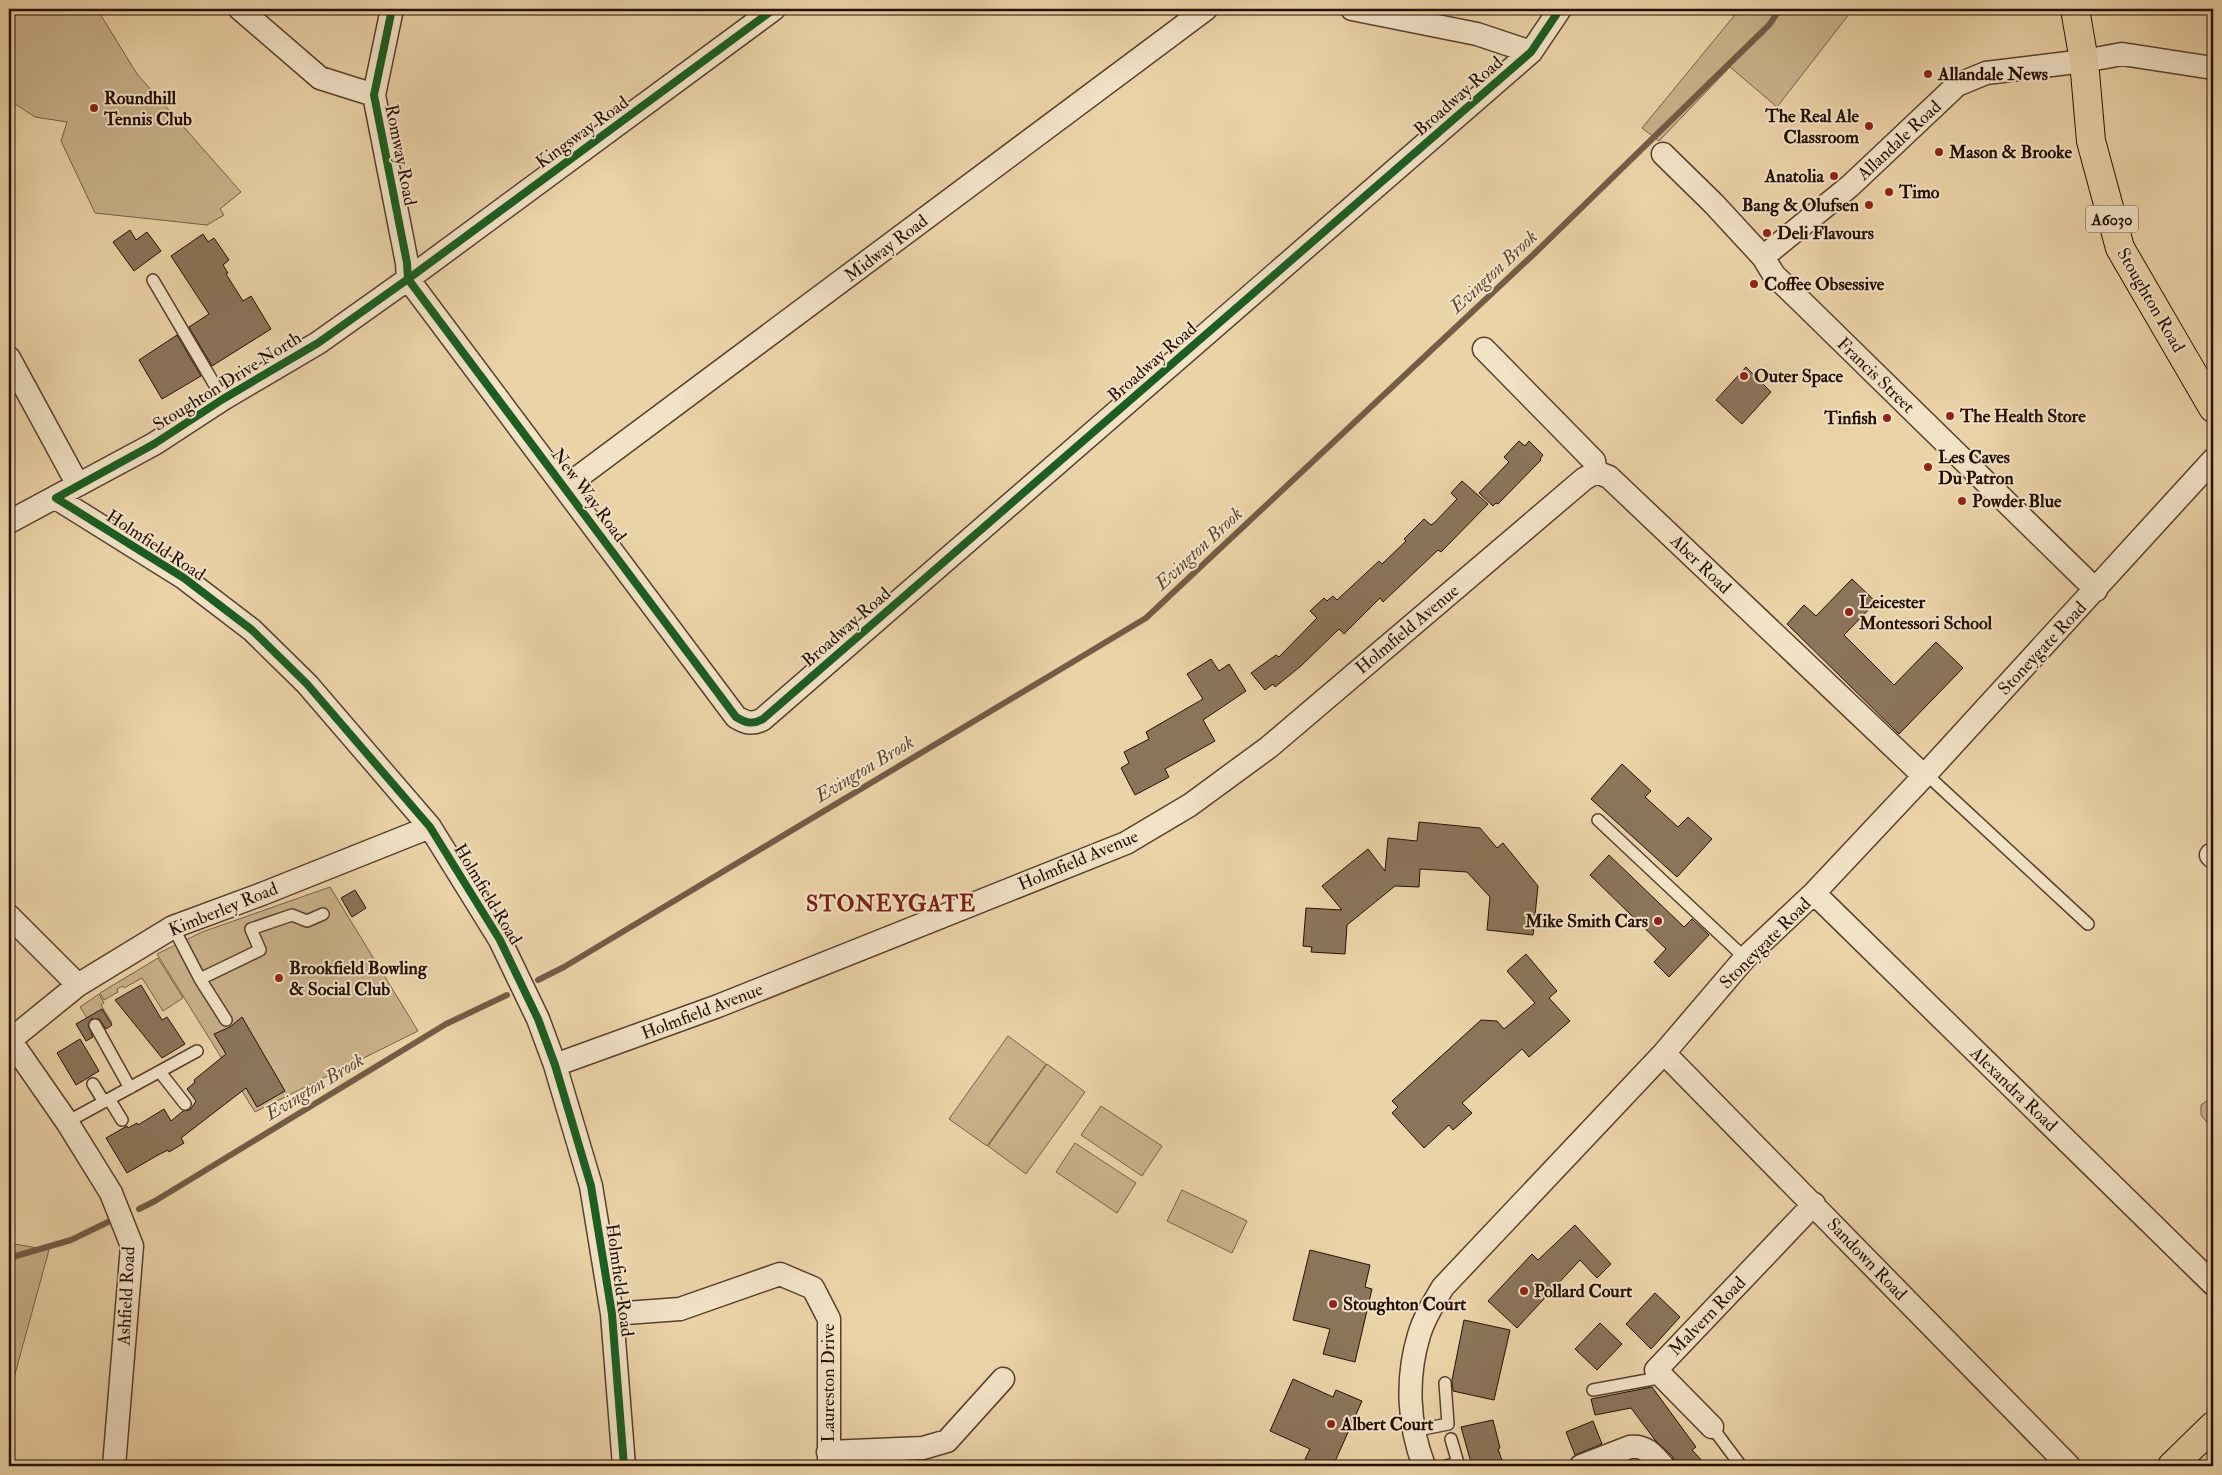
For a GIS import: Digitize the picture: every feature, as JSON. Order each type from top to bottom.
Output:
[{"type":"main road","name":"Stoughton Road","points":[[2075,9],[2084,61],[2091,141],[2120,248],[2213,408]]},
{"type":"main road","points":[[2172,1466],[2213,1426]]},
{"type":"street","points":[[240,9],[320,78],[374,95]]},
{"type":"street","name":"Romway Road","points":[[392,9],[374,95],[407,263],[408,279]]},
{"type":"street","name":"Kingsway Road","points":[[408,279],[774,9]]},
{"type":"street","name":"Midway Road","points":[[565,487],[1206,9]]},
{"type":"street","points":[[1352,9],[1477,34],[1531,52]]},
{"type":"street","name":"Broadway Road","points":[[750,723],[757,722],[771,712],[1531,52],[1560,9]]},
{"type":"street","name":"Allandale Road","points":[[1763,257],[1850,186],[1957,85],[1986,73],[2084,61],[2122,54],[2213,68]]},
{"type":"street","name":"Francis Street","points":[[1663,154],[1714,204],[1763,257],[1774,275],[2096,590]]},
{"type":"street","name":"Stoughton Drive North","points":[[9,522],[154,444],[223,399],[318,343],[408,279]]},
{"type":"street","name":"New Way Road","points":[[408,279],[736,717],[750,723]]},
{"type":"street","name":"Aber Road","points":[[1484,349],[1594,461],[1596,472],[1609,477],[1925,775]]},
{"type":"street","points":[[9,358],[78,485]]},
{"type":"street","name":"Stoneygate Road","points":[[1416,1453],[1410,1390],[1417,1342],[1430,1309],[1443,1287],[1664,1053],[1745,958],[1814,893],[1925,775],[2213,460]]},
{"type":"street","name":"Holmfield Avenue","points":[[555,1066],[718,1006],[1126,843],[1190,805],[1269,746],[1584,479],[1596,472]]},
{"type":"street","name":"Holmfield Road","points":[[56,498],[184,578],[252,630],[307,684],[430,827],[500,940],[538,1019],[555,1066],[591,1186],[612,1314],[624,1466]]},
{"type":"street","name":"Kimberley Road","points":[[9,1041],[78,985],[173,927],[262,894],[430,827]]},
{"type":"street","name":"Alexandra Road","points":[[1814,893],[2213,1284]]},
{"type":"street","points":[[9,916],[78,985]]},
{"type":"street","name":"Ashfield Road","points":[[9,1041],[67,1122],[111,1193],[132,1246],[114,1466]]},
{"type":"street","name":"Sandown Road","points":[[1664,1053],[2069,1466]]},
{"type":"street","name":"Malvern Road","points":[[1712,1426],[1656,1370],[1814,1204]]},
{"type":"street","name":"Laureston Drive","points":[[612,1314],[680,1309],[780,1274],[813,1288],[829,1319],[829,1459],[923,1448],[947,1441],[1003,1379]]},
{"type":"street","points":[[1581,1466],[1637,1446],[1648,1450],[1663,1466]]},
{"type":"lane","points":[[153,280],[223,399]]},
{"type":"lane","points":[[1925,775],[2088,924]]},
{"type":"lane","points":[[1598,820],[1745,958]]},
{"type":"lane","points":[[200,979],[260,950],[251,929],[292,915],[306,922],[323,914]]},
{"type":"lane","points":[[173,927],[200,979],[226,1020]]},
{"type":"lane","points":[[95,1025],[130,1088]]},
{"type":"lane","points":[[67,1122],[197,1051]]},
{"type":"lane","points":[[160,1072],[185,1104]]},
{"type":"lane","points":[[93,1084],[122,1120]]},
{"type":"lane","points":[[1593,1390],[1654,1378],[1660,1374]]},
{"type":"lane","points":[[1416,1453],[1448,1424],[1446,1383]]},
{"type":"lane","points":[[1712,1426],[1741,1466]]},
{"type":"lane","points":[[1446,1466],[1458,1463],[1451,1439]]},
{"type":"shaded area","name":"Roundhill Tennis Club","points":[[9,9],[97,9],[137,74],[241,192],[220,209],[224,215],[207,225],[95,213],[61,141],[67,122],[35,117],[9,100]]},
{"type":"shaded area","points":[[1723,9],[1853,9],[1777,107],[1730,67],[1659,141],[1642,128],[1734,16]]},
{"type":"shaded area","name":"Brookfield Bowling & Social Club","points":[[330,887],[418,1031],[255,1112],[157,954],[202,932]]},
{"type":"shaded area","points":[[158,958],[183,998],[163,1011],[142,978],[124,988],[123,986],[117,989],[118,992],[104,1000],[100,993]]},
{"type":"shaded area","points":[[99,994],[104,1003],[101,1005],[112,1023],[102,1029],[95,1018],[89,1021],[80,1007]]},
{"type":"shaded area","points":[[1008,1036],[1046,1064],[987,1146],[949,1119]]},
{"type":"shaded area","points":[[1047,1064],[1085,1092],[1026,1174],[988,1146]]},
{"type":"shaded area","points":[[2213,1096],[2213,1130],[2201,1115],[2201,1105]]},
{"type":"shaded area","points":[[1101,1106],[1162,1146],[1142,1176],[1081,1135]]},
{"type":"shaded area","points":[[1075,1143],[1136,1183],[1117,1213],[1056,1172]]},
{"type":"shaded area","points":[[1182,1190],[1247,1221],[1232,1253],[1167,1221]]},
{"type":"shaded area","points":[[9,1243],[49,1250],[9,1396]]},
{"type":"building","points":[[130,230],[136,240],[147,232],[161,251],[134,271],[113,242]]},
{"type":"building","points":[[203,234],[208,242],[214,238],[229,260],[223,265],[228,273],[226,274],[243,301],[251,296],[271,329],[212,366],[189,327],[209,314],[171,256]]},
{"type":"building","points":[[177,335],[201,376],[162,399],[139,360]]},
{"type":"building","name":"Outer Space","points":[[1746,367],[1771,392],[1742,424],[1716,400]]},
{"type":"building","points":[[1519,441],[1525,446],[1529,441],[1543,455],[1541,460],[1498,504],[1496,503],[1493,506],[1479,493],[1509,462],[1504,457]]},
{"type":"building","points":[[1462,481],[1488,504],[1441,552],[1438,550],[1383,602],[1380,598],[1344,634],[1339,629],[1301,666],[1275,687],[1273,684],[1265,690],[1251,673],[1276,655],[1279,657],[1317,618],[1310,611],[1324,598],[1327,601],[1333,596],[1337,600],[1379,561],[1382,564],[1406,541],[1404,539],[1424,519],[1431,525],[1435,522],[1457,499],[1451,493]]},
{"type":"building","points":[[1852,579],[1876,602],[1844,635],[1894,685],[1936,642],[1963,668],[1899,734],[1787,624],[1804,605],[1816,616]]},
{"type":"building","points":[[1211,659],[1219,671],[1229,664],[1246,691],[1203,720],[1215,741],[1165,769],[1169,777],[1135,795],[1121,768],[1129,763],[1124,752],[1149,739],[1146,732],[1203,699],[1187,674]]},
{"type":"building","points":[[1622,764],[1651,791],[1645,797],[1678,827],[1688,817],[1712,839],[1677,877],[1591,799]]},
{"type":"building","points":[[1419,822],[1480,828],[1497,848],[1503,843],[1538,886],[1533,935],[1487,930],[1490,897],[1467,872],[1420,869],[1419,887],[1395,886],[1347,925],[1345,954],[1311,952],[1312,947],[1303,946],[1306,908],[1342,910],[1322,886],[1368,849],[1385,871],[1388,838],[1417,841]]},
{"type":"building","name":"Mike Smith Cars","points":[[1609,855],[1684,927],[1692,919],[1709,935],[1669,977],[1654,962],[1666,949],[1590,875]]},
{"type":"building","points":[[355,890],[366,908],[352,917],[341,898]]},
{"type":"building","points":[[1526,954],[1557,991],[1549,998],[1570,1021],[1529,1057],[1522,1049],[1462,1103],[1472,1113],[1453,1130],[1449,1125],[1424,1148],[1392,1113],[1398,1107],[1392,1101],[1481,1020],[1497,1021],[1504,1029],[1535,1003],[1507,971]]},
{"type":"building","points":[[141,985],[162,1020],[167,1017],[185,1044],[162,1058],[115,1000]]},
{"type":"building","points":[[102,1009],[112,1025],[106,1029],[99,1019],[91,1019],[88,1025],[93,1037],[86,1041],[76,1024]]},
{"type":"building","points":[[242,1017],[285,1091],[257,1107],[246,1088],[181,1138],[184,1143],[127,1173],[106,1138],[127,1126],[128,1128],[137,1123],[138,1125],[164,1109],[171,1121],[183,1111],[190,1110],[196,1101],[187,1089],[195,1082],[194,1080],[226,1054],[214,1034],[230,1027]]},
{"type":"building","points":[[80,1039],[99,1071],[76,1085],[57,1053]]},
{"type":"building","points":[[1575,1225],[1611,1264],[1597,1278],[1580,1260],[1517,1328],[1488,1301],[1532,1254],[1538,1260]]},
{"type":"building","name":"Stoughton Court","points":[[1310,1250],[1370,1265],[1365,1287],[1372,1289],[1355,1362],[1323,1354],[1330,1329],[1293,1320]]},
{"type":"building","points":[[1655,1293],[1680,1317],[1651,1349],[1626,1324]]},
{"type":"building","points":[[1464,1320],[1510,1330],[1494,1400],[1453,1391],[1452,1380]]},
{"type":"building","name":"Pollard Court","points":[[1600,1323],[1622,1344],[1597,1370],[1575,1349]]},
{"type":"building","name":"Albert Court","points":[[1293,1379],[1333,1397],[1336,1390],[1362,1401],[1333,1466],[1320,1466],[1305,1459],[1310,1449],[1270,1431]]},
{"type":"building","points":[[1652,1387],[1696,1447],[1692,1450],[1707,1466],[1676,1466],[1673,1457],[1655,1440],[1631,1408],[1595,1415],[1591,1399]]},
{"type":"building","points":[[1493,1420],[1500,1448],[1498,1449],[1504,1466],[1472,1466],[1461,1427]]},
{"type":"building","points":[[1593,1421],[1602,1444],[1575,1455],[1566,1432]]},
{"type":"waterway","name":"Evington Brook","points":[[538,980],[564,967],[1146,618],[1535,253],[1769,25],[1780,9]]},
{"type":"waterway","name":"Evington Brook","points":[[139,1209],[446,1024],[507,995]]},
{"type":"waterway","name":"Evington Brook","points":[[9,1258],[71,1240],[108,1222]]},
{"type":"cycle path","points":[[392,9],[374,95],[407,263],[408,279]]},
{"type":"cycle path","points":[[624,1466],[612,1314],[591,1186],[555,1065],[538,1019],[500,940],[430,827],[307,684],[252,630],[184,578],[56,498],[154,444],[223,399],[318,343],[408,279],[774,9]]},
{"type":"cycle path","points":[[408,279],[736,717],[753,723],[763,719],[1531,52],[1560,9]]},
{"type":"place","name":"Allandale News","points":[[1928,74]]},
{"type":"place","name":"Roundhill Tennis Club","points":[[94,108]]},
{"type":"place","name":"The Real Ale Classroom","points":[[1869,126]]},
{"type":"place","name":"Mason & Brooke","points":[[1939,152]]},
{"type":"place","name":"Anatolia","points":[[1834,176]]},
{"type":"place","name":"Timo","points":[[1889,192]]},
{"type":"place","name":"Bang & Olufsen","points":[[1869,205]]},
{"type":"place","name":"Deli Flavours","points":[[1767,233]]},
{"type":"place","name":"Coffee Obsessive","points":[[1754,284]]},
{"type":"place","name":"Outer Space","points":[[1744,376]]},
{"type":"place","name":"The Health Store","points":[[1950,416]]},
{"type":"place","name":"Tinfish","points":[[1887,418]]},
{"type":"place","name":"Les Caves Du Patron","points":[[1928,467]]},
{"type":"place","name":"Powder Blue","points":[[1962,501]]},
{"type":"place","name":"Leicester Montessori School","points":[[1849,612]]},
{"type":"place","name":"Mike Smith Cars","points":[[1658,921]]},
{"type":"place","name":"Brookfield Bowling & Social Club","points":[[279,978]]},
{"type":"place","name":"Pollard Court","points":[[1524,1291]]},
{"type":"place","name":"Stoughton Court","points":[[1333,1304]]},
{"type":"place","name":"Albert Court","points":[[1331,1424]]},
{"type":"district","name":"STONEYGATE","points":[[891,903]]}]
